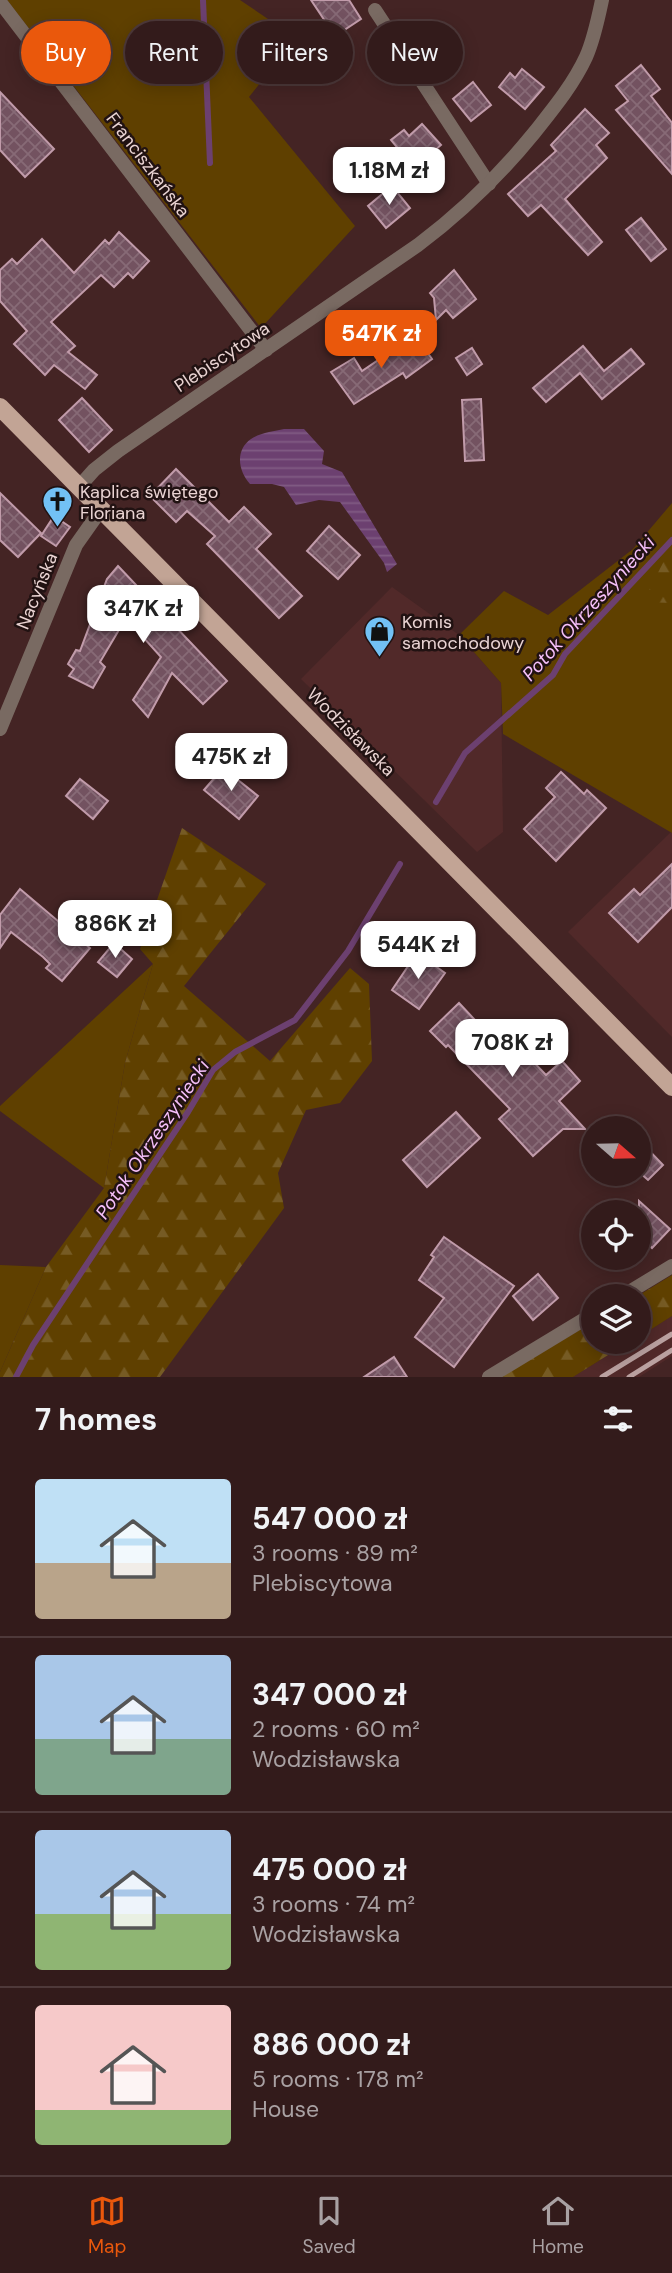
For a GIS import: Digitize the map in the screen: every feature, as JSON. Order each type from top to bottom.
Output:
[{"type":"main road","name":"Wodzisławska","points":[[0,407],[672,1087]]},
{"type":"street","name":"Plebiscytowa","points":[[78,488],[99,466],[118,452],[454,218],[489,184],[545,119],[577,73],[592,39],[602,0]]},
{"type":"street","name":"Franciszkańska","points":[[0,2],[266,350]]},
{"type":"street","points":[[375,10],[489,184]]},
{"type":"street","name":"Nacyńska","points":[[0,729],[76,545],[100,511]]},
{"type":"street","points":[[642,1284],[672,1266]]},
{"type":"street","points":[[489,1377],[581,1321]]},
{"type":"shaded area","points":[[284,429],[304,429],[324,451],[322,464],[342,472],[397,564],[387,572],[384,563],[340,502],[319,500],[296,505],[284,487],[250,484],[246,479],[240,461],[242,449],[259,435]]},
{"type":"shaded area","points":[[392,587],[459,635],[501,683],[503,832],[477,852],[301,679]]},
{"type":"shaded area","points":[[672,833],[672,1037],[568,932]]},
{"type":"shaded area","points":[[672,1316],[672,1356],[639,1377],[573,1377],[610,1354],[651,1354],[651,1329]]},
{"type":"green space","points":[[7,0],[240,0],[271,21],[237,21],[237,84],[259,84],[249,97],[355,226],[261,328],[72,84],[111,84],[111,21],[23,21]]},
{"type":"green space","points":[[672,503],[672,833],[503,734],[501,683],[459,635],[504,591],[548,615],[633,549]]},
{"type":"green space","points":[[672,550],[672,603],[643,602],[669,551]]},
{"type":"green space","points":[[182,828],[266,884],[184,986],[270,1061],[350,968],[369,984],[372,1061],[340,1103],[306,1110],[278,1173],[284,1208],[160,1377],[0,1377],[46,1267],[104,1188],[125,1063],[153,964],[140,949]]},
{"type":"green space","points":[[153,964],[125,1063],[104,1188],[0,1111],[0,1106]]},
{"type":"green space","points":[[0,1265],[46,1267],[0,1372]]},
{"type":"green space","points":[[672,1275],[672,1316],[651,1329],[651,1288]]},
{"type":"green space","points":[[581,1329],[581,1354],[610,1354],[573,1377],[501,1377]]},
{"type":"building","points":[[311,0],[349,0],[361,19],[353,24],[353,21],[325,21]]},
{"type":"building","points":[[641,65],[660,89],[651,96],[672,123],[672,174],[616,110],[628,101],[616,86]]},
{"type":"building","points":[[522,69],[544,87],[525,109],[499,87],[510,73],[515,78]]},
{"type":"building","points":[[473,82],[491,105],[471,121],[453,99]]},
{"type":"building","points":[[0,92],[54,149],[25,177],[0,150]]},
{"type":"building","points":[[585,109],[609,133],[596,145],[607,158],[565,199],[602,242],[588,255],[541,205],[528,216],[508,194],[556,151],[551,145]]},
{"type":"building","points":[[422,124],[441,145],[419,164],[414,157],[409,162],[391,140],[404,130],[409,136]]},
{"type":"building","points":[[392,186],[410,208],[386,228],[368,206]]},
{"type":"building","points":[[641,218],[666,249],[651,261],[626,230]]},
{"type":"building","points":[[119,232],[149,261],[133,278],[128,273],[114,287],[101,275],[51,322],[75,346],[68,352],[97,375],[85,389],[54,365],[45,375],[14,344],[27,331],[0,301],[0,270],[12,259],[17,264],[42,239],[74,273],[105,240],[109,244]]},
{"type":"building","points":[[454,270],[476,299],[453,318],[446,310],[436,320],[434,298],[430,293]]},
{"type":"building","points":[[415,335],[432,359],[406,378],[403,373],[354,404],[331,372],[354,358],[362,371]]},
{"type":"building","points":[[583,346],[604,371],[631,349],[644,364],[602,399],[580,373],[546,402],[533,388]]},
{"type":"building","points":[[472,348],[482,364],[467,375],[456,358]]},
{"type":"building","points":[[82,398],[112,430],[89,452],[59,420]]},
{"type":"building","points":[[481,399],[484,460],[465,461],[462,400]]},
{"type":"building","points":[[176,469],[229,522],[244,507],[271,534],[256,549],[302,596],[279,618],[207,544],[215,536],[187,511],[176,522],[150,496]]},
{"type":"building","points":[[0,493],[41,533],[18,557],[0,540]]},
{"type":"building","name":"Kaplica świętego Floriana","points":[[54,516],[70,527],[56,546],[41,536]]},
{"type":"building","points":[[329,526],[360,555],[338,579],[307,551]]},
{"type":"building","points":[[118,566],[227,681],[203,704],[172,673],[148,717],[133,700],[161,657],[126,618],[100,662],[105,667],[93,688],[69,676],[74,669],[68,664],[76,650],[80,651],[107,579]]},
{"type":"building","points":[[223,768],[258,796],[239,819],[204,790]]},
{"type":"building","points":[[561,772],[584,794],[587,790],[606,808],[556,861],[524,829],[555,797],[546,788]]},
{"type":"building","points":[[80,779],[108,801],[93,819],[66,796]]},
{"type":"building","points":[[672,864],[672,907],[638,942],[609,913],[634,889],[640,895]]},
{"type":"building","points":[[20,889],[90,948],[62,981],[46,968],[50,964],[43,957],[11,932],[0,948],[0,915]]},
{"type":"building","points":[[114,943],[132,959],[117,977],[98,962]]},
{"type":"building","points":[[417,953],[445,973],[419,1009],[392,990]]},
{"type":"building","points":[[459,1003],[489,1035],[498,1025],[546,1075],[562,1061],[580,1081],[559,1101],[581,1125],[581,1129],[563,1129],[533,1156],[499,1119],[510,1109],[448,1045],[446,1047],[430,1031]]},
{"type":"building","points":[[456,1112],[480,1138],[427,1187],[403,1160]]},
{"type":"building","points":[[651,1152],[663,1165],[651,1177]]},
{"type":"building","points":[[651,1212],[670,1229],[651,1247]]},
{"type":"building","points":[[444,1237],[514,1286],[454,1367],[415,1337],[444,1298],[419,1280],[434,1257],[431,1255]]},
{"type":"building","points":[[538,1274],[558,1298],[533,1320],[513,1296]]},
{"type":"building","points":[[394,1357],[407,1377],[364,1377]]},
{"type":"waterway","points":[[203,0],[210,163]]},
{"type":"waterway","name":"Potok Okrzeszyniecki","points":[[436,802],[465,753],[553,675],[565,654],[672,540]]},
{"type":"waterway","name":"Potok Okrzeszyniecki","points":[[16,1377],[33,1345],[213,1070],[235,1052],[295,1020],[348,951],[400,864]]},
{"type":"railway","points":[[602,1377],[672,1334]]},
{"type":"railway","points":[[629,1377],[672,1350]]},
{"type":"place","name":"Kaplica świętego Floriana","points":[[57,529]]},
{"type":"place","name":"Komis samochodowy","points":[[379,659]]}]
